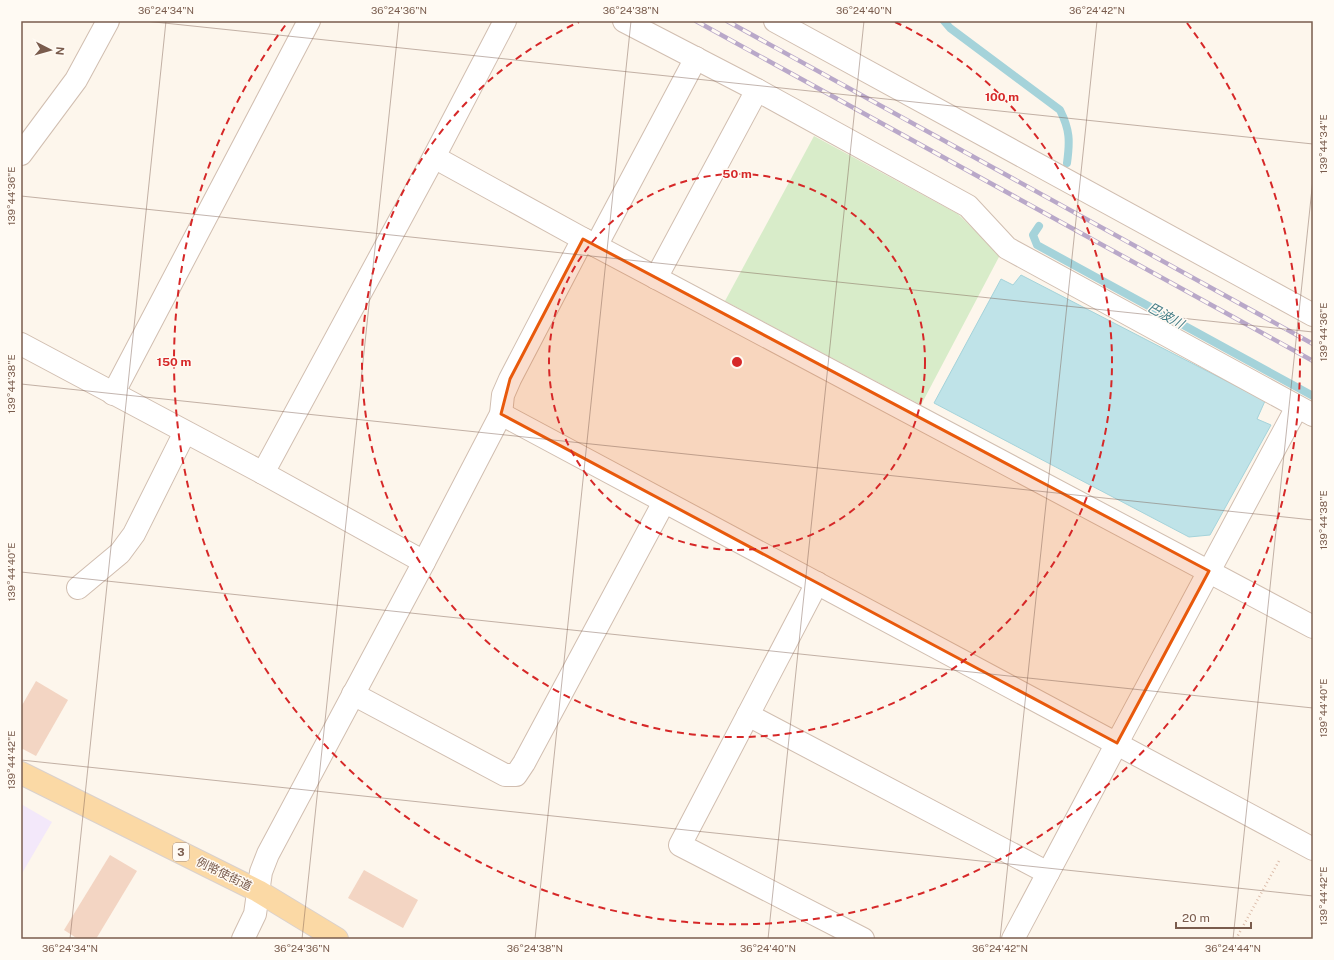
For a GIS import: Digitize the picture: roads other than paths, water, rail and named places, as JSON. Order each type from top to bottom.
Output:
[{"type":"main road","name":"例幣使街道","points":[[21,773],[258,890],[337,939]]},
{"type":"street","points":[[21,154],[76,80],[108,21]]},
{"type":"street","points":[[113,394],[309,21]]},
{"type":"street","points":[[263,473],[434,157],[505,21]]},
{"type":"street","points":[[624,21],[757,90],[968,206],[1007,248],[1305,411],[1209,571],[1013,939]]},
{"type":"street","points":[[775,21],[1313,315]]},
{"type":"street","points":[[243,939],[255,914],[261,872],[268,854],[424,562],[501,414],[504,395],[510,379],[696,58]]},
{"type":"street","points":[[656,278],[757,90]]},
{"type":"street","points":[[434,157],[656,278],[1313,627]]},
{"type":"street","points":[[21,344],[263,473],[424,562]]},
{"type":"street","points":[[501,414],[1313,849]]},
{"type":"street","points":[[78,588],[120,553],[134,534],[185,432]]},
{"type":"street","points":[[353,694],[505,775],[516,775],[524,763],[664,502]]},
{"type":"street","points":[[817,583],[680,845],[837,933],[863,939]]},
{"type":"street","points":[[748,715],[1048,873]]},
{"type":"water","points":[[1021,275],[1265,401],[1257,419],[1271,425],[1210,535],[1189,537],[934,403],[1001,279],[1013,285]]},
{"type":"waterway","name":"巴波川","points":[[944,21],[950,28],[1060,110],[1066,124],[1068,136],[1069,148],[1067,163]]},
{"type":"waterway","name":"巴波川","points":[[1039,226],[1033,235],[1037,245],[1313,396]]},
{"type":"railway","points":[[696,21],[1313,361]]},
{"type":"railway","points":[[727,21],[1313,344]]}]
